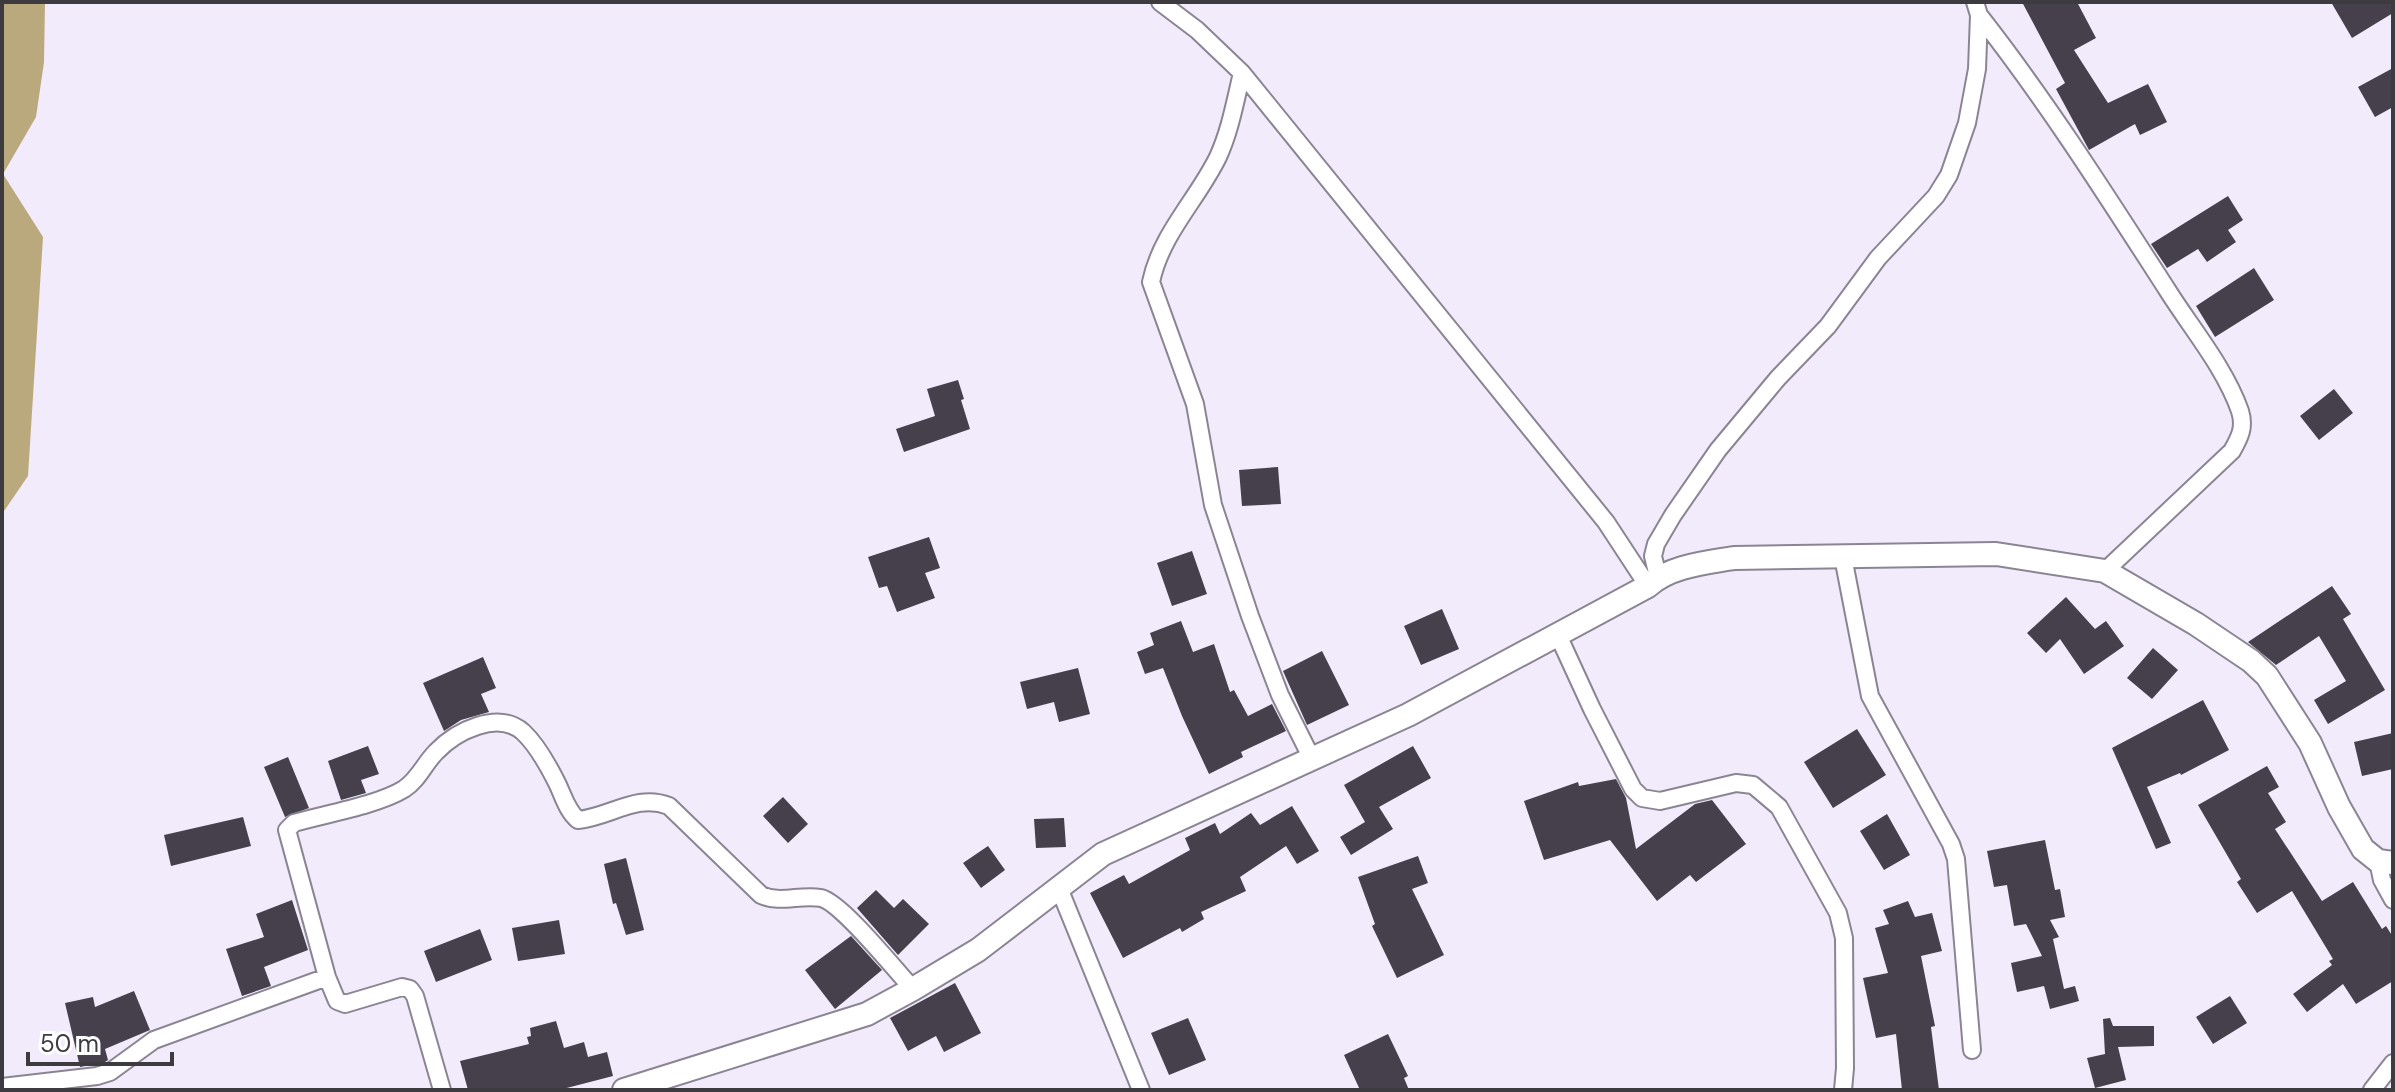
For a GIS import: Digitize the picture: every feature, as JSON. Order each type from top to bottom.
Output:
[{"type":"street","points":[[1160,2],[1197,30],[1242,73],[1653,581]]},
{"type":"street","points":[[1653,581],[1656,544],[1718,450],[1778,378],[1828,326],[1878,258],[1936,196],[1949,175],[1967,123],[1977,69],[1977,9]]},
{"type":"street","points":[[1977,9],[2110,202],[2225,379],[2240,413],[2243,431],[2232,451],[2105,571]]},
{"type":"street","points":[[1242,73],[1227,135],[1216,160],[1176,221],[1154,266],[1151,282],[1195,404],[1213,505],[1250,616],[1280,695],[1312,759]]},
{"type":"street","points":[[624,1090],[867,1014],[978,950],[1103,854],[1408,715],[1653,581],[1700,563],[1734,558],[1996,554],[2105,571],[2196,624],[2251,661],[2267,676],[2310,743],[2339,807],[2363,849],[2386,862],[2382,880],[2393,900]]},
{"type":"street","points":[[1843,557],[1870,696],[1951,844],[1956,859],[1972,1050]]},
{"type":"street","points":[[1558,635],[1633,789],[1642,798],[1660,801],[1736,783],[1753,785],[1779,807],[1838,913],[1844,938],[1843,1090]]},
{"type":"street","points":[[442,1090],[415,996],[410,989],[402,987],[342,1004],[337,1001],[327,977],[286,833],[289,826],[404,789],[419,777],[437,751],[486,722],[510,723],[525,734],[556,780],[571,814],[578,820],[640,802],[656,801],[669,806],[761,895],[772,901],[801,896],[832,902],[913,989]]},
{"type":"street","points":[[1059,888],[1141,1090]]},
{"type":"street","points":[[2,1087],[110,1072],[154,1040],[327,977]]},
{"type":"street","points":[[2372,1090],[2393,1063]]},
{"type":"shaded area","points":[[2,2],[45,2],[44,62],[36,117],[3,174],[43,237],[28,476],[2,514]]},
{"type":"building","points":[[2022,2],[2077,2],[2096,38],[2074,50],[2108,103],[2148,84],[2167,122],[2140,135],[2135,124],[2089,150],[2056,89],[2065,83]]},
{"type":"building","points":[[2331,2],[2393,2],[2393,13],[2352,38]]},
{"type":"building","points":[[2393,68],[2393,107],[2375,117],[2358,87]]},
{"type":"building","points":[[2228,196],[2243,220],[2228,230],[2236,242],[2207,262],[2198,249],[2167,268],[2151,244]]},
{"type":"building","points":[[2254,268],[2274,300],[2215,337],[2196,306]]},
{"type":"building","points":[[958,380],[970,429],[904,452],[896,429],[935,416],[927,389]]},
{"type":"building","points":[[2334,389],[2353,413],[2319,440],[2300,416]]},
{"type":"building","points":[[1278,467],[1281,504],[1242,506],[1239,470]]},
{"type":"building","points":[[929,537],[940,568],[925,573],[935,598],[897,612],[887,586],[879,588],[868,557]]},
{"type":"building","points":[[1192,551],[1207,594],[1172,606],[1157,563]]},
{"type":"building","points":[[2332,586],[2351,614],[2343,619],[2385,690],[2328,724],[2314,700],[2346,681],[2319,636],[2276,665],[2248,642]]},
{"type":"building","points":[[2066,597],[2095,629],[2106,621],[2124,646],[2084,674],[2060,639],[2046,653],[2027,633]]},
{"type":"building","points":[[1442,609],[1459,649],[1421,665],[1404,626]]},
{"type":"building","points":[[1181,621],[1193,652],[1214,644],[1230,692],[1234,690],[1248,716],[1272,704],[1286,731],[1241,752],[1243,757],[1209,774],[1163,668],[1145,674],[1137,652],[1154,645],[1150,633]]},
{"type":"building","points":[[2153,648],[2178,670],[2152,699],[2127,678]]},
{"type":"building","points":[[1322,651],[1349,705],[1307,725],[1283,671]]},
{"type":"building","points":[[483,657],[496,688],[481,694],[489,712],[461,720],[444,731],[423,683]]},
{"type":"building","points":[[1078,668],[1090,714],[1059,722],[1054,702],[1027,709],[1020,682]]},
{"type":"building","points":[[2203,700],[2229,750],[2181,775],[2147,787],[2171,843],[2156,849],[2112,748]]},
{"type":"building","points":[[1857,729],[1886,775],[1833,808],[1804,762]]},
{"type":"building","points":[[2393,733],[2393,769],[2362,776],[2354,742]]},
{"type":"building","points":[[368,746],[379,774],[361,780],[366,793],[341,800],[328,761]]},
{"type":"building","points":[[1413,746],[1431,778],[1379,807],[1393,829],[1351,855],[1340,837],[1365,822],[1344,785]]},
{"type":"building","points":[[288,757],[309,808],[285,817],[264,767]]},
{"type":"building","points":[[2267,766],[2279,787],[2268,793],[2286,822],[2275,829],[2322,901],[2353,882],[2382,929],[2386,926],[2393,937],[2393,981],[2356,1004],[2343,984],[2307,1012],[2293,994],[2332,965],[2329,961],[2333,959],[2292,891],[2257,913],[2237,882],[2241,879],[2198,805]]},
{"type":"building","points":[[1616,779],[1626,798],[1636,849],[1695,804],[1712,800],[1746,844],[1696,882],[1690,875],[1657,901],[1610,840],[1544,860],[1524,801],[1578,782],[1579,786]]},
{"type":"building","points":[[783,797],[808,824],[788,843],[763,816]]},
{"type":"building","points":[[1292,806],[1319,851],[1297,864],[1286,846],[1240,877],[1246,891],[1201,912],[1204,919],[1182,932],[1180,928],[1123,958],[1090,893],[1124,875],[1129,884],[1190,850],[1185,838],[1215,823],[1220,834],[1251,813],[1260,825]]},
{"type":"building","points":[[1887,814],[1910,855],[1884,870],[1860,831]]},
{"type":"building","points":[[243,817],[251,846],[171,866],[164,835]]},
{"type":"building","points":[[1064,818],[1066,847],[1036,848],[1034,819]]},
{"type":"building","points":[[2045,840],[2055,890],[2060,889],[2065,917],[2050,920],[2059,937],[2053,939],[2064,989],[2075,986],[2079,1001],[2050,1009],[2044,986],[2017,992],[2011,963],[2042,956],[2026,924],[2014,926],[2007,885],[1994,887],[1987,851]]},
{"type":"building","points":[[988,846],[1005,870],[981,888],[963,863]]},
{"type":"building","points":[[1418,856],[1428,883],[1412,889],[1444,955],[1397,978],[1372,926],[1375,924],[1358,877]]},
{"type":"building","points":[[626,858],[644,930],[626,935],[616,903],[613,904],[604,864]]},
{"type":"building","points":[[876,890],[894,908],[903,899],[929,924],[898,955],[857,908]]},
{"type":"building","points":[[292,900],[308,950],[264,967],[271,986],[242,996],[226,949],[264,937],[256,914]]},
{"type":"building","points":[[1908,901],[1915,917],[1932,913],[1942,951],[1921,956],[1935,1026],[1931,1027],[1939,1090],[1902,1090],[1896,1034],[1876,1038],[1863,978],[1888,973],[1875,928],[1889,924],[1883,910]]},
{"type":"building","points":[[559,920],[565,954],[518,961],[512,928]]},
{"type":"building","points":[[480,929],[492,960],[436,982],[424,951]]},
{"type":"building","points":[[851,936],[882,970],[835,1009],[805,970]]},
{"type":"building","points":[[955,983],[981,1033],[944,1052],[936,1036],[908,1051],[890,1018]]},
{"type":"building","points":[[134,991],[150,1030],[105,1049],[108,1060],[105,1062],[80,1067],[65,1003],[93,997],[95,1007]]},
{"type":"building","points":[[2230,996],[2247,1023],[2213,1044],[2196,1017]]},
{"type":"building","points":[[1188,1018],[1206,1060],[1169,1075],[1151,1033]]},
{"type":"building","points":[[2110,1018],[2113,1026],[2154,1026],[2154,1046],[2118,1047],[2126,1080],[2095,1088],[2087,1058],[2105,1054],[2103,1019]]},
{"type":"building","points":[[556,1021],[564,1048],[584,1042],[588,1057],[607,1052],[613,1076],[559,1090],[468,1090],[460,1061],[529,1044],[527,1037],[531,1036],[530,1028]]},
{"type":"building","points":[[1388,1034],[1408,1076],[1404,1078],[1409,1090],[1360,1090],[1344,1055]]}]
